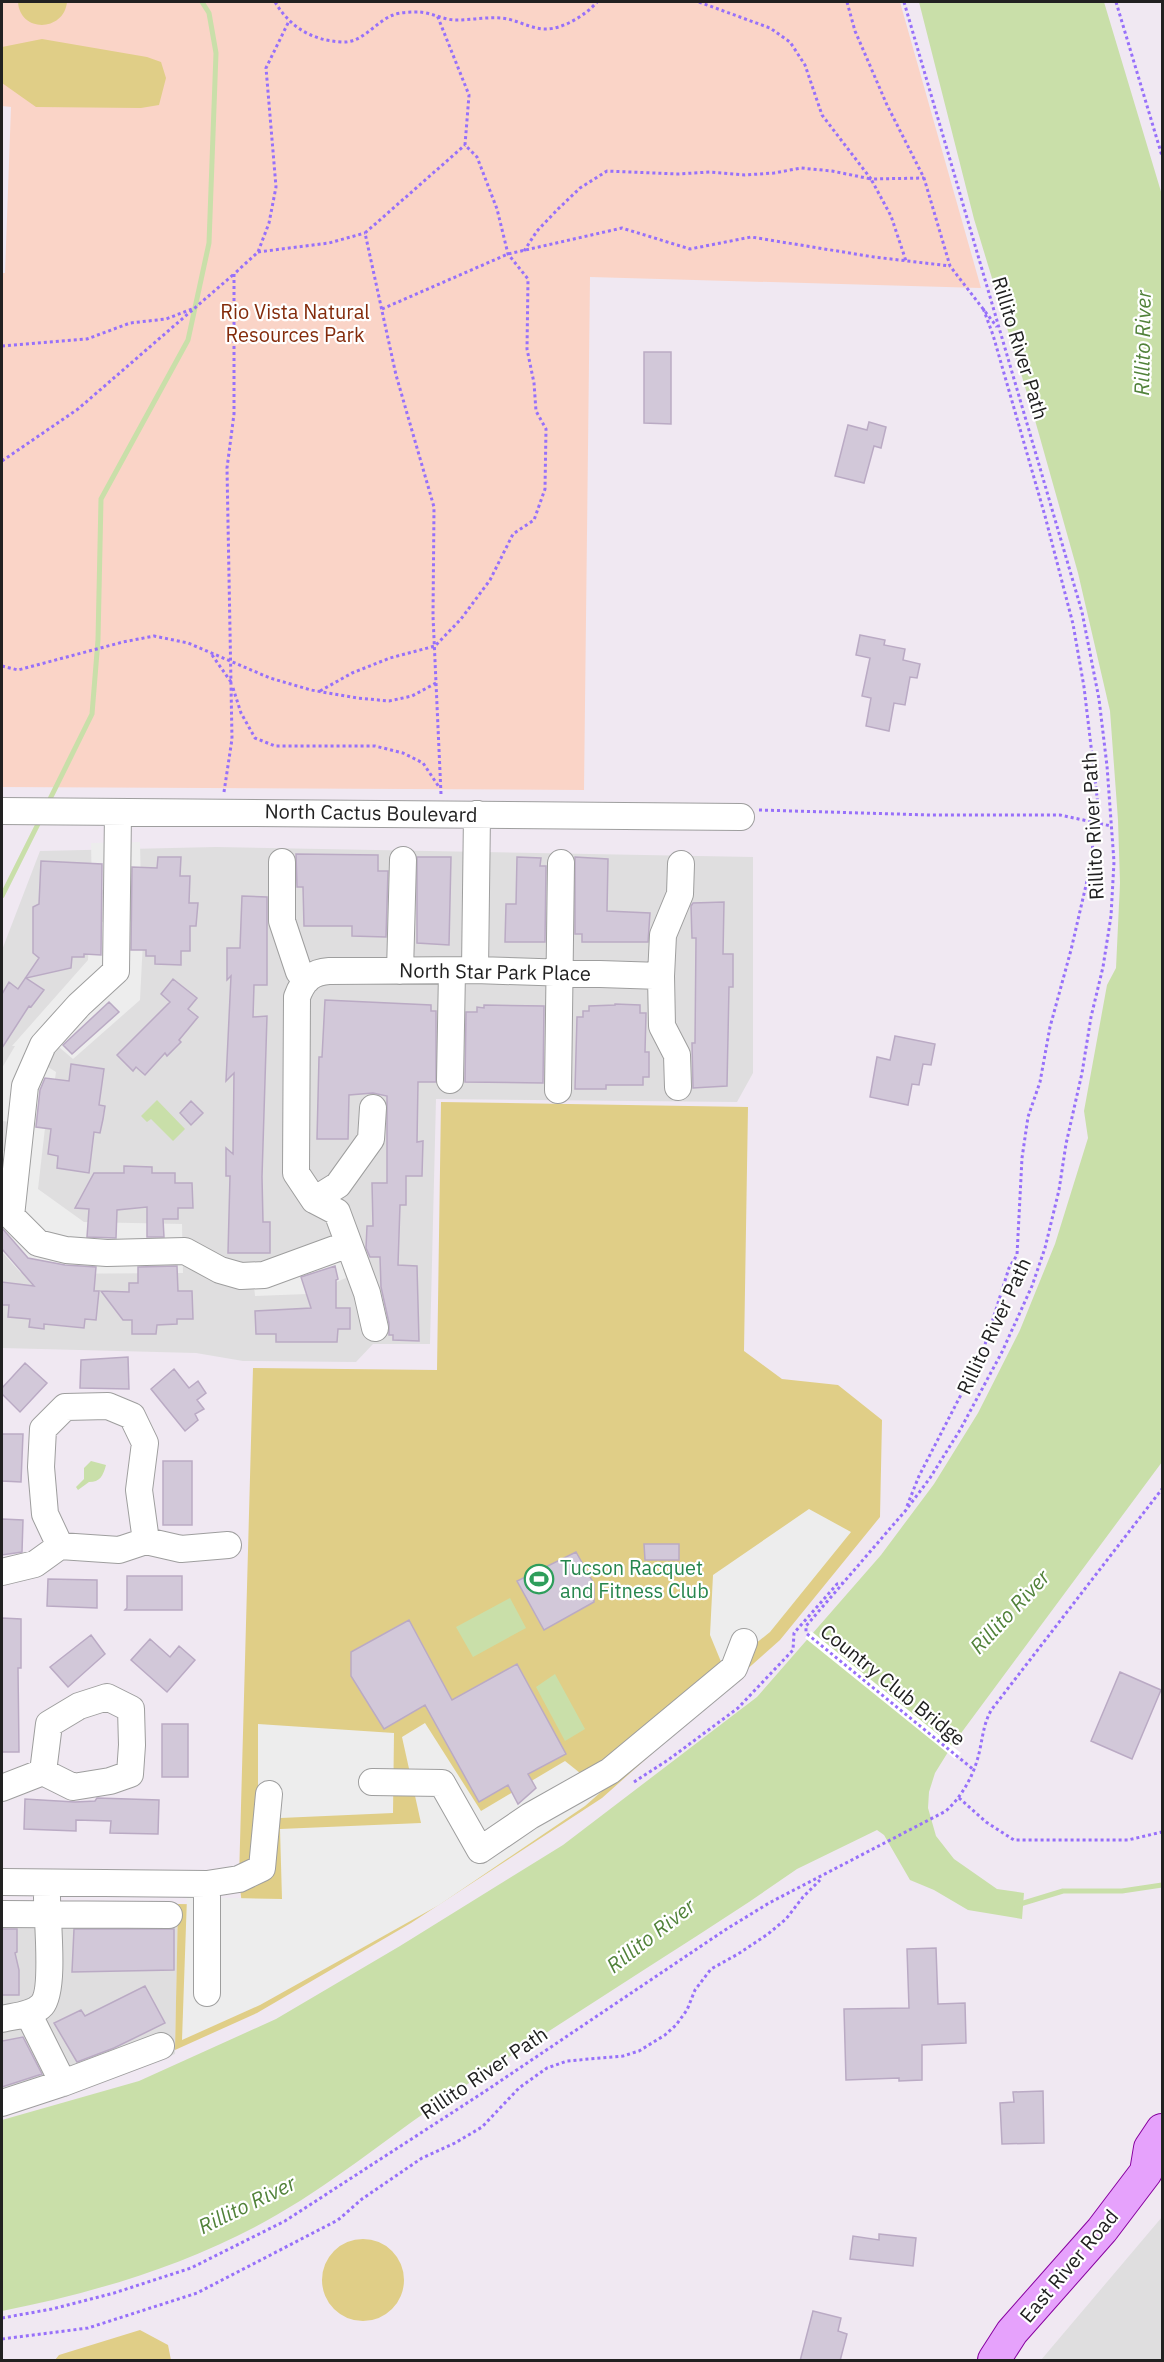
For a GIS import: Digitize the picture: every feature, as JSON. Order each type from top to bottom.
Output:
[{"type":"main road","name":"East River Road","points":[[994,2361],[1012,2332],[1154,2169],[1150,2148],[1162,2130]]},
{"type":"street","name":"North Cactus Boulevard","points":[[2,811],[118,813],[219,811],[440,802],[477,814],[741,817]]},
{"type":"street","points":[[118,813],[116,970],[79,1005],[43,1045],[25,1086],[11,1216],[38,1243],[48,1246],[71,1252],[98,1253],[185,1251],[220,1270],[241,1276],[264,1275],[335,1249]]},
{"type":"street","points":[[450,1080],[463,971],[477,814]]},
{"type":"street","points":[[400,971],[402,860]]},
{"type":"street","points":[[282,862],[282,921],[312,974],[300,987],[297,997],[296,1173],[314,1200],[337,1212],[367,1293],[375,1328]]},
{"type":"street","points":[[558,1090],[561,863]]},
{"type":"street","points":[[678,1087],[677,1055],[662,1026],[661,975],[663,934],[680,894],[681,864]]},
{"type":"street","name":"North Star Park Place","points":[[312,974],[463,971],[661,975]]},
{"type":"street","points":[[314,1200],[338,1185],[371,1139],[374,1108]]},
{"type":"street","points":[[60,1546],[45,1514],[41,1467],[43,1428],[65,1407],[108,1406],[132,1416],[145,1443],[139,1490],[146,1541]]},
{"type":"street","points":[[2,1572],[35,1564],[60,1546],[119,1550],[146,1541],[181,1549],[228,1545]]},
{"type":"street","points":[[372,1782],[442,1783],[480,1850],[530,1816],[618,1764],[734,1668],[744,1641]]},
{"type":"street","points":[[2,1788],[43,1772]]},
{"type":"street","points":[[2,1882],[207,1884],[239,1878],[262,1868],[269,1794]]},
{"type":"street","points":[[2,2019],[28,2013],[42,2005],[48,1991],[46,1883]]},
{"type":"street","points":[[207,1884],[207,1993]]},
{"type":"street","points":[[2,1914],[169,1915]]},
{"type":"street","points":[[28,2013],[63,2083]]},
{"type":"street","points":[[2,2103],[161,2046]]},
{"type":"path","points":[[275,2],[299,30],[318,39],[345,43],[362,37],[378,23],[395,14],[420,12],[453,20],[503,18],[546,29],[569,23],[591,9],[597,2]]},
{"type":"path","points":[[699,2],[770,28],[790,42],[805,65],[822,115],[871,179],[891,216],[906,261]]},
{"type":"path","points":[[847,2],[855,31],[887,105],[924,178],[950,266],[998,328]]},
{"type":"path","name":"Rillito River Path","points":[[806,1633],[806,1626],[906,1510],[930,1478],[960,1430],[1002,1352],[1032,1286],[1045,1248],[1059,1190],[1091,1017],[1103,967],[1110,927],[1114,862],[1099,699],[1082,612],[1058,523],[998,328],[904,2]]},
{"type":"path","points":[[1116,2],[1162,156]]},
{"type":"path","points":[[258,252],[329,243],[365,233],[465,145],[469,95],[437,15]]},
{"type":"path","points":[[2,462],[78,409],[258,252],[268,223],[276,187],[266,68],[289,21]]},
{"type":"path","points":[[320,691],[352,673],[435,646],[461,619],[490,580],[513,534],[534,520],[545,489],[546,429],[536,411],[534,383],[527,349],[528,279],[508,254],[497,209],[477,157],[465,145]]},
{"type":"path","points":[[524,251],[537,231],[558,209],[580,188],[607,171],[678,174],[710,172],[745,176],[801,168],[832,171],[871,179],[924,178]]},
{"type":"path","points":[[382,309],[508,254],[622,228],[690,249],[751,237],[950,266]]},
{"type":"path","points":[[365,233],[396,375],[434,507],[435,646],[440,802]]},
{"type":"path","points":[[219,811],[225,788],[232,739],[227,468],[234,414],[234,274]]},
{"type":"path","points":[[2,346],[87,339],[130,323],[166,319],[196,307]]},
{"type":"path","points":[[906,1510],[919,1476],[982,1354],[1009,1268],[1017,1255],[1022,1158],[1028,1117],[1040,1082],[1050,1027],[1093,855],[1092,837],[1098,805],[1085,696],[1073,624],[1045,516],[983,308]]},
{"type":"path","points":[[2,666],[18,670],[154,636],[188,643],[270,678],[320,691],[389,701],[412,696],[437,682]]},
{"type":"path","points":[[211,654],[231,682],[241,714],[255,738],[275,746],[375,746],[404,753],[423,763],[440,802]]},
{"type":"path","points":[[741,817],[759,810],[930,815],[1059,815],[1112,826]]},
{"type":"path","name":"Rillito River Path","points":[[2,2318],[52,2309],[114,2293],[191,2268],[285,2221],[484,2092],[725,1930],[769,1904],[937,1816],[959,1798],[974,1770],[982,1734],[992,1709],[1162,1489]]},
{"type":"path","name":"Country Club Bridge","points":[[806,1633],[974,1770]]},
{"type":"path","points":[[959,1798],[986,1822],[1014,1840],[1128,1840],[1162,1832]]},
{"type":"path","points":[[2,2339],[88,2328],[127,2317],[213,2286],[338,2220],[362,2199],[422,2158],[469,2136],[482,2127],[519,2088],[547,2068],[567,2061],[623,2056],[652,2043],[676,2025],[687,2010],[695,1990],[711,1969],[774,1930],[824,1876]]},
{"type":"shaded area","points":[[18,2],[67,2],[64,12],[58,19],[42,25],[34,24],[26,19]]},
{"type":"shaded area","points":[[42,39],[147,57],[161,62],[166,78],[159,105],[141,108],[36,107],[2,83],[2,47]]},
{"type":"shaded area","points":[[140,842],[141,889],[92,890],[91,843]]},
{"type":"shaded area","points":[[216,847],[753,857],[753,1073],[737,1102],[436,1099],[430,1344],[373,1344],[356,1362],[243,1361],[196,1353],[2,1348],[2,950],[40,851]]},
{"type":"shaded area","points":[[144,921],[140,1000],[73,1059],[53,1042],[40,1062],[56,1072],[52,1098],[39,1096],[35,1127],[45,1128],[38,1189],[84,1222],[182,1224],[183,1273],[30,1274],[20,1272],[2,1252],[2,1151],[7,1152],[11,1122],[2,1121],[2,1068],[15,1046],[12,1046],[88,960],[90,922]]},
{"type":"shaded area","name":"Tucson Racquet and Fitness Club","points":[[441,1102],[748,1107],[744,1351],[782,1379],[838,1385],[882,1420],[880,1517],[780,1640],[602,1798],[411,1923],[257,2013],[175,2050],[178,1904],[242,1905],[239,1879],[253,1368],[437,1370]]},
{"type":"shaded area","points":[[335,1240],[346,1278],[307,1294],[255,1296],[252,1263],[275,1260]]},
{"type":"shaded area","points":[[809,1509],[851,1532],[770,1632],[724,1669],[710,1635],[713,1575]]},
{"type":"shaded area","points":[[722,1686],[585,1806],[439,1905],[260,2005],[182,2040],[187,1897],[282,1899],[280,1829],[421,1823],[402,1737],[425,1723],[481,1811],[565,1761],[585,1777]]},
{"type":"shaded area","points":[[258,1724],[394,1733],[393,1813],[258,1819]]},
{"type":"shaded area","points":[[2,1902],[178,1904],[175,2054],[54,2099],[2,2113]]},
{"type":"shaded area","points":[[1162,2217],[1162,2360],[1041,2360]]},
{"type":"shaded area","points":[[355,2239],[371,2239],[386,2246],[397,2257],[404,2272],[401,2296],[392,2309],[371,2321],[355,2321],[340,2314],[329,2303],[322,2288],[322,2272],[329,2257],[340,2246]]},
{"type":"shaded area","points":[[140,2330],[168,2345],[171,2360],[55,2360],[59,2355]]},
{"type":"green space","name":"Rio Vista Natural Resources Park","points":[[3,2],[900,2],[981,288],[590,277],[584,790],[2,787],[2,273],[5,273],[11,107],[2,106]]},
{"type":"water","name":"Rillito River","points":[[919,2],[1104,2],[1162,195],[1162,1462],[953,1744],[935,1773],[929,1792],[928,1808],[936,1836],[954,1859],[997,1889],[1024,1893],[1022,1919],[968,1910],[934,1890],[910,1880],[884,1835],[877,1830],[797,1869],[445,2099],[335,2178],[266,2221],[203,2252],[170,2265],[70,2296],[2,2311],[2,2120],[139,2081],[276,2019],[400,1946],[563,1845],[757,1697],[881,1555],[934,1484],[978,1413],[1020,1330],[1055,1244],[1088,1138],[1084,1111],[1107,985],[1116,968],[1120,883],[1110,711],[1078,573],[1033,413],[974,219]]},
{"type":"water","points":[[157,1100],[185,1129],[173,1141],[151,1119],[147,1122],[141,1116]]},
{"type":"water","points":[[91,1461],[106,1465],[104,1472],[98,1480],[89,1482],[78,1490],[76,1487],[84,1479],[84,1468]]},
{"type":"water","points":[[510,1598],[526,1628],[473,1657],[456,1627]]},
{"type":"water","points":[[555,1674],[585,1729],[565,1741],[536,1687]]},
{"type":"pier","points":[[811,1631],[961,1753],[955,1759],[805,1638]]},
{"type":"building","points":[[644,352],[671,352],[671,424],[644,423]]},
{"type":"building","points":[[869,422],[886,427],[881,448],[874,446],[864,483],[835,476],[848,425],[867,430]]},
{"type":"building","points":[[860,635],[885,640],[884,645],[905,649],[903,660],[920,664],[917,678],[910,677],[905,705],[894,703],[889,731],[866,726],[871,698],[862,696],[870,658],[856,655]]},
{"type":"building","points":[[296,854],[378,855],[378,871],[388,871],[386,937],[352,936],[352,926],[304,926],[303,887],[297,887]]},
{"type":"building","points":[[158,857],[181,857],[180,876],[190,876],[189,903],[198,903],[196,926],[190,926],[190,951],[181,951],[181,965],[155,964],[155,956],[146,956],[146,950],[131,950],[132,867],[157,868]]},
{"type":"building","points":[[417,857],[451,857],[449,945],[417,943]]},
{"type":"building","points":[[517,857],[541,858],[540,866],[546,866],[545,942],[505,942],[506,904],[516,904]]},
{"type":"building","points":[[575,857],[608,859],[607,911],[650,913],[648,942],[582,942],[582,934],[575,934]]},
{"type":"building","points":[[41,861],[102,864],[101,955],[84,954],[84,957],[72,957],[71,968],[26,978],[44,990],[31,1007],[29,1006],[2,1048],[2,994],[9,982],[18,989],[39,958],[33,953],[33,907],[39,904]]},
{"type":"building","points":[[242,896],[267,897],[267,985],[254,985],[253,1017],[267,1016],[262,1177],[263,1222],[270,1222],[270,1253],[228,1253],[230,1176],[226,1176],[226,1148],[233,1154],[234,1073],[226,1081],[231,976],[227,980],[227,948],[240,948]]},
{"type":"building","points":[[724,902],[723,954],[733,954],[733,987],[729,987],[727,1086],[693,1088],[692,1043],[695,1043],[696,938],[692,938],[691,906],[693,903]]},
{"type":"building","points":[[173,979],[197,998],[188,1009],[198,1017],[179,1040],[181,1042],[167,1056],[165,1053],[145,1075],[136,1067],[133,1071],[117,1055],[170,1002],[161,994]]},
{"type":"building","points":[[325,1000],[431,1005],[431,1011],[436,1011],[436,1082],[418,1082],[417,1142],[423,1141],[422,1176],[406,1176],[406,1205],[400,1205],[398,1265],[417,1266],[419,1341],[393,1340],[393,1335],[389,1335],[389,1323],[381,1287],[380,1257],[370,1257],[366,1248],[367,1226],[373,1226],[372,1183],[387,1183],[387,1096],[373,1093],[349,1095],[348,1139],[317,1139],[319,1057],[322,1057]]},
{"type":"building","points":[[109,1002],[119,1012],[72,1054],[63,1045]]},
{"type":"building","points":[[484,1005],[544,1006],[543,1083],[465,1082],[466,1012],[477,1012],[477,1007],[484,1008]]},
{"type":"building","points":[[640,1005],[640,1013],[646,1013],[645,1052],[649,1052],[649,1077],[643,1077],[643,1085],[606,1085],[606,1089],[575,1089],[577,1017],[583,1017],[583,1011],[589,1011],[589,1006]]},
{"type":"building","points":[[895,1036],[935,1044],[931,1065],[923,1064],[919,1085],[912,1084],[908,1105],[870,1097],[877,1057],[890,1060]]},
{"type":"building","points":[[71,1064],[104,1069],[99,1105],[105,1106],[100,1133],[94,1132],[89,1173],[57,1168],[58,1156],[48,1154],[51,1129],[36,1127],[40,1090],[45,1078],[69,1081]]},
{"type":"building","points":[[191,1101],[203,1113],[191,1125],[180,1113]]},
{"type":"building","points":[[124,1166],[152,1167],[152,1173],[175,1173],[175,1183],[192,1183],[193,1208],[178,1208],[178,1219],[163,1219],[164,1237],[147,1237],[147,1207],[117,1210],[116,1238],[87,1237],[89,1209],[75,1208],[94,1173],[124,1173]]},
{"type":"building","points":[[2,1228],[28,1258],[65,1265],[96,1267],[94,1291],[99,1291],[96,1320],[85,1319],[84,1328],[44,1324],[44,1329],[29,1327],[30,1319],[8,1317],[9,1305],[2,1305],[2,1282],[34,1286],[2,1249]]},
{"type":"building","points":[[177,1266],[178,1291],[192,1291],[193,1319],[177,1319],[177,1324],[157,1325],[156,1334],[132,1334],[132,1320],[123,1320],[101,1291],[129,1292],[129,1283],[138,1283],[138,1267]]},
{"type":"building","points":[[335,1266],[338,1279],[336,1280],[336,1308],[350,1308],[350,1329],[338,1329],[337,1342],[276,1342],[276,1334],[256,1334],[255,1311],[311,1308],[301,1277]]},
{"type":"building","points":[[128,1357],[129,1389],[80,1388],[81,1360]]},
{"type":"building","points":[[25,1363],[47,1383],[20,1412],[2,1394],[2,1388]]},
{"type":"building","points":[[174,1369],[189,1388],[198,1381],[206,1393],[197,1400],[204,1409],[195,1414],[198,1420],[185,1431],[151,1389]]},
{"type":"building","points":[[2,1434],[23,1434],[21,1482],[2,1481]]},
{"type":"building","points":[[163,1461],[192,1461],[192,1525],[163,1525]]},
{"type":"building","points":[[2,1519],[23,1520],[22,1552],[2,1555]]},
{"type":"building","points":[[644,1544],[679,1544],[679,1560],[645,1560]]},
{"type":"building","points":[[576,1552],[594,1584],[594,1602],[544,1630],[517,1581]]},
{"type":"building","points":[[127,1576],[182,1576],[182,1610],[125,1610],[127,1608]]},
{"type":"building","points":[[48,1579],[97,1580],[97,1608],[47,1606]]},
{"type":"building","points":[[2,1618],[21,1619],[21,1668],[18,1668],[19,1752],[2,1752]]},
{"type":"building","points":[[409,1620],[452,1700],[517,1664],[566,1754],[528,1774],[536,1788],[518,1804],[508,1785],[479,1802],[425,1705],[384,1729],[351,1676],[351,1652]]},
{"type":"building","points":[[91,1635],[105,1654],[68,1687],[50,1667]]},
{"type":"building","points":[[150,1639],[170,1657],[179,1646],[195,1660],[167,1692],[131,1660]]},
{"type":"building","points":[[1120,1672],[1161,1690],[1132,1759],[1091,1741]]},
{"type":"building","points":[[162,1724],[188,1724],[188,1777],[162,1777]]},
{"type":"building","points":[[97,1798],[159,1800],[158,1834],[110,1833],[111,1821],[76,1820],[76,1831],[24,1829],[25,1799],[75,1802],[95,1801]]},
{"type":"building","points":[[2,1929],[17,1929],[17,1952],[15,1953],[19,1970],[19,1995],[2,1995]]},
{"type":"building","points":[[74,1929],[174,1929],[174,1970],[72,1972]]},
{"type":"building","points":[[936,1948],[938,2004],[965,2003],[966,2043],[922,2045],[922,2080],[899,2081],[899,2078],[846,2080],[844,2009],[909,2008],[907,1949]]},
{"type":"building","points":[[145,1986],[165,2023],[114,2048],[77,2062],[54,2023],[81,2010],[85,2016]]},
{"type":"building","points":[[23,2037],[42,2074],[2,2087],[2,2041]]},
{"type":"building","points":[[1043,2091],[1044,2143],[1002,2144],[1000,2103],[1014,2102],[1013,2092]]},
{"type":"building","points":[[879,2234],[916,2238],[913,2266],[850,2259],[853,2236],[879,2240]]},
{"type":"building","points":[[813,2311],[841,2318],[838,2331],[847,2334],[840,2361],[800,2361]]},
{"type":"waterway","points":[[48,803],[92,714],[98,640],[101,499],[188,340],[209,243],[216,53],[209,13],[202,2]]},
{"type":"waterway","points":[[2,896],[40,820]]},
{"type":"waterway","points":[[1017,1905],[1063,1891],[1122,1891],[1162,1885]]},
{"type":"place","name":"Tucson Racquet and Fitness Club","points":[[539,1579]]}]
